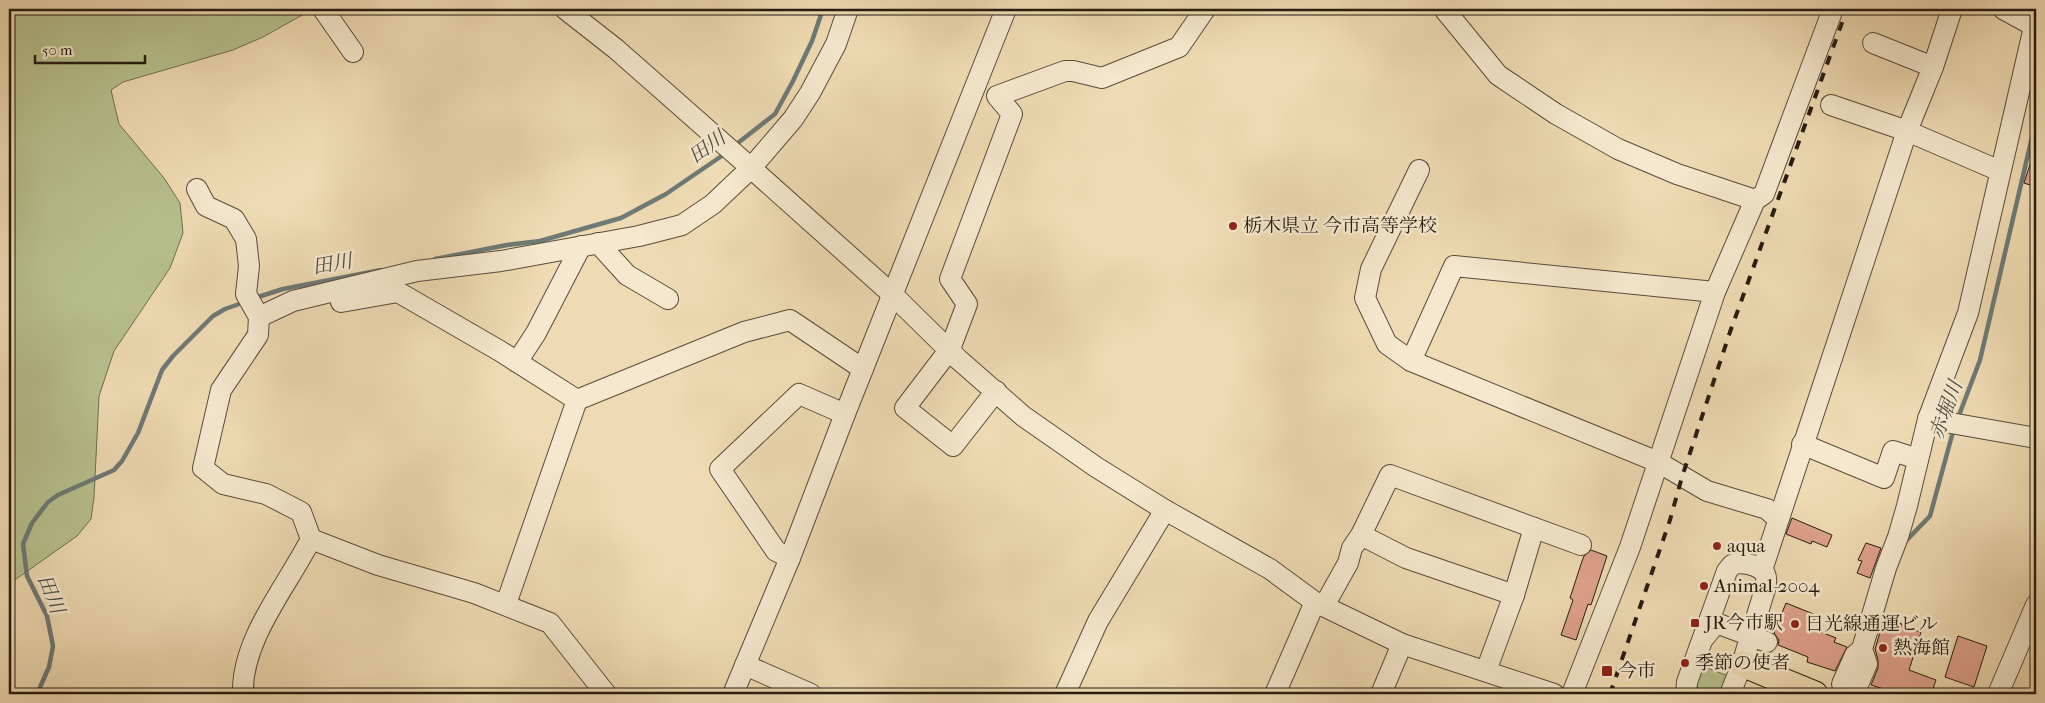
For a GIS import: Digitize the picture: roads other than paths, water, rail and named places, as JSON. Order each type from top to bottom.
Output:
[{"type":"main road","points":[[1742,664],[1801,692]]},
{"type":"street","points":[[323,9],[353,52]]},
{"type":"street","points":[[566,9],[616,49],[751,168],[893,295],[950,349],[958,359],[1031,422],[1096,467],[1166,510],[1270,569],[1320,604],[1402,644],[1486,671],[1503,686],[1554,694]]},
{"type":"street","points":[[259,320],[293,301],[408,273],[501,261],[639,236],[682,225],[713,204],[751,168],[793,119],[810,93],[836,44],[848,9]]},
{"type":"street","points":[[733,694],[790,558],[863,368],[1006,9]]},
{"type":"street","points":[[996,391],[953,446],[905,408],[950,349],[967,304],[950,279],[1012,114],[997,96],[1065,71],[1102,78],[1179,47],[1204,9]]},
{"type":"street","points":[[1444,9],[1498,76],[1556,114],[1627,152],[1677,174],[1755,200]]},
{"type":"street","points":[[1762,570],[1802,444],[1907,131],[1933,67],[1952,9]]},
{"type":"street","points":[[1848,689],[1854,656],[1864,654],[1886,568],[1902,521],[1928,419],[1968,314],[2035,27],[2003,9]]},
{"type":"street","points":[[1572,694],[1630,547],[1715,292],[1755,200],[1764,194],[1827,12]]},
{"type":"street","points":[[1873,42],[1933,67]]},
{"type":"street","points":[[1831,105],[1907,131],[2000,171]]},
{"type":"street","points":[[1419,170],[1371,269],[1365,298],[1387,344],[1410,361],[1658,462],[1708,491],[1767,509],[1778,519]]},
{"type":"street","points":[[197,189],[206,206],[234,219],[246,239],[248,266],[246,294],[259,320],[258,335],[221,390],[203,468],[222,484],[266,494],[301,512],[311,539],[378,564],[506,604],[550,623],[606,694]]},
{"type":"street","points":[[590,244],[627,275],[668,299]]},
{"type":"street","points":[[517,362],[590,244]]},
{"type":"street","points":[[1410,361],[1454,266],[1715,292]]},
{"type":"street","points":[[259,320],[349,300],[398,292],[517,362],[577,400]]},
{"type":"street","points":[[506,604],[577,400],[744,332],[790,320],[863,368]]},
{"type":"street","points":[[790,558],[776,551],[720,469],[798,394],[845,414]]},
{"type":"street","points":[[1928,419],[2036,438]]},
{"type":"street","points":[[1802,444],[1884,478],[1893,451],[1918,459]]},
{"type":"street","points":[[1275,694],[1320,604],[1348,563],[1352,548],[1361,535],[1390,475],[1581,545]]},
{"type":"street","points":[[1064,694],[1098,621],[1166,510]]},
{"type":"street","points":[[1486,671],[1514,595],[1534,528]]},
{"type":"street","points":[[1361,535],[1406,558],[1514,595]]},
{"type":"street","points":[[243,694],[251,646],[278,593],[311,539]]},
{"type":"street","points":[[1686,694],[1687,682],[1727,571],[1732,565],[1740,563],[1762,570],[1766,576],[1766,586],[1758,639],[1742,664],[1730,694]]},
{"type":"street","points":[[1998,694],[2036,605]]},
{"type":"street","points":[[1696,616],[1702,640]]},
{"type":"street","points":[[1716,623],[1758,639]]},
{"type":"street","points":[[1702,640],[1716,623]]},
{"type":"street","points":[[1702,665],[1716,623]]},
{"type":"street","points":[[1381,694],[1402,644]]},
{"type":"street","points":[[745,665],[811,694]]},
{"type":"waterway","name":"田川","points":[[734,146],[775,114],[812,41],[823,9]]},
{"type":"waterway","name":"赤堀川","points":[[1958,418],[1980,360],[2036,120]]},
{"type":"waterway","name":"田川","points":[[435,259],[507,245],[540,241],[621,218],[666,194],[726,153]]},
{"type":"waterway","name":"田川","points":[[255,298],[283,289],[381,270]]},
{"type":"waterway","name":"田川","points":[[37,694],[49,667],[53,646],[47,616],[27,576],[23,544],[32,523],[48,502],[58,495],[114,470],[122,461],[138,433],[162,370],[173,356],[213,316],[225,309],[245,302]]},
{"type":"waterway","name":"赤堀川","points":[[1905,542],[1930,516],[1954,428]]},
{"type":"railway","points":[[1610,694],[1670,520],[1682,477],[1730,332],[1847,9]]},
{"type":"place","name":"栃木県立 今市高等学校","points":[[1233,226]]},
{"type":"place","name":"aqua","points":[[1717,546]]},
{"type":"place","name":"Animal-2004","points":[[1704,586]]},
{"type":"place","name":"JR今市駅","points":[[1695,623]]},
{"type":"place","name":"日光線通運ビル","points":[[1795,624]]},
{"type":"place","name":"熱海館","points":[[1883,648]]},
{"type":"place","name":"季節の使者","points":[[1685,663]]},
{"type":"place","name":"今市","points":[[1607,671]]}]
